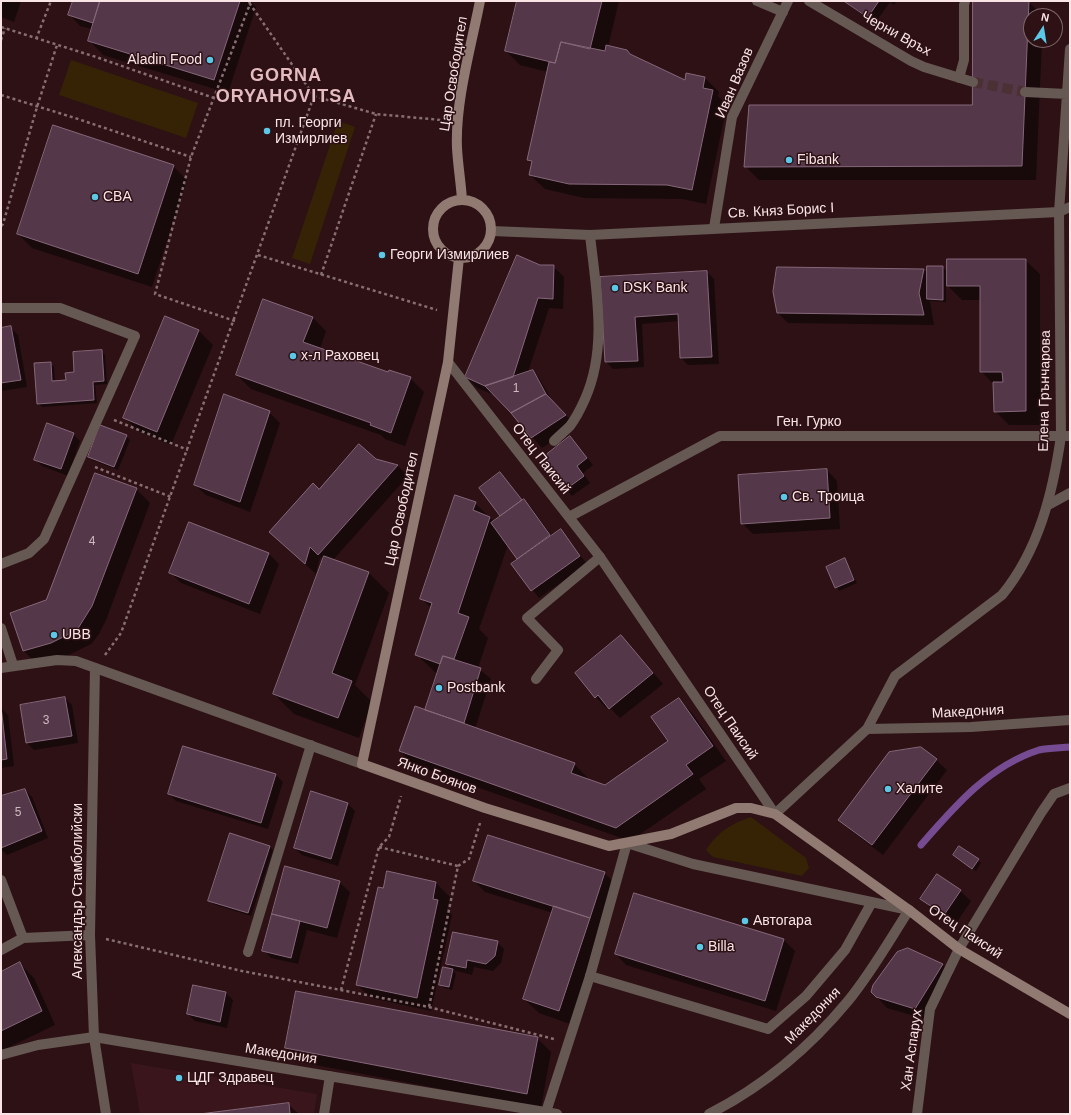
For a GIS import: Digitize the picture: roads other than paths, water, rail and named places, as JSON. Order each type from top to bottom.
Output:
[{"type":"main road","name":"Цар Освободител","points":[[462,200],[457,147],[459,122],[465,77],[480,1]]},
{"type":"main road","points":[[462,200],[472,202],[487,213],[491,222],[492,231],[490,240],[484,249],[468,258],[459,258],[450,256],[442,250],[436,242],[434,223],[438,214],[444,207],[453,202],[462,200]]},
{"type":"main road","name":"Цар Освободител","points":[[362,764],[448,362],[459,258]]},
{"type":"main road","name":"Янко Боянов","points":[[362,764],[485,808],[609,846],[671,834],[736,808],[751,808],[775,814]]},
{"type":"main road","name":"Отец Паисий","points":[[775,814],[909,910],[959,949],[1070,1014]]},
{"type":"street","points":[[757,1],[783,12]]},
{"type":"street","name":"Иван Вазов","points":[[714,228],[732,118],[788,1]]},
{"type":"street","name":"Черни Връх","points":[[809,1],[911,61],[973,82]]},
{"type":"street","points":[[959,78],[964,60],[965,1]]},
{"type":"street","name":"Елена Грънчарова","points":[[775,814],[867,729],[895,676],[1002,595],[1016,578],[1029,552],[1048,504],[1065,436],[1059,212],[1070,49]]},
{"type":"street","points":[[1025,92],[1067,94]]},
{"type":"street","name":"Св. Княз Борис I","points":[[492,231],[590,235],[1059,212],[1070,207]]},
{"type":"street","points":[[554,441],[570,426],[580,411],[588,393],[598,353],[600,329],[590,235]]},
{"type":"street","points":[[1,308],[60,308],[135,336],[44,539],[29,553],[1,564]]},
{"type":"street","name":"Отец Паисий","points":[[448,362],[600,557],[775,814]]},
{"type":"street","name":"Ген. Гурко","points":[[568,517],[720,436],[1065,436]]},
{"type":"street","points":[[1048,504],[1070,493]]},
{"type":"street","points":[[536,679],[558,650],[527,618],[600,557]]},
{"type":"street","points":[[1,628],[13,665]]},
{"type":"street","name":"Янко Боянов","points":[[1,668],[13,665],[63,660],[76,661],[362,764]]},
{"type":"street","name":"Александър Стамболийски","points":[[95,668],[90,935],[94,1037],[106,1114]]},
{"type":"street","name":"Македония","points":[[867,729],[971,727],[1070,720]]},
{"type":"street","points":[[248,952],[311,745]]},
{"type":"street","name":"Хан Аспарух","points":[[918,1114],[930,1009],[959,949],[1041,813],[1054,794],[1070,788]]},
{"type":"street","points":[[546,1112],[590,976],[627,843],[693,864],[909,910]]},
{"type":"street","points":[[1,880],[23,938]]},
{"type":"street","points":[[590,976],[768,1029],[806,996],[845,950],[872,902]]},
{"type":"street","name":"Македония","points":[[709,1114],[732,1102],[760,1084],[821,1031],[848,1001],[872,968],[909,910]]},
{"type":"street","points":[[1,950],[23,938],[90,935]]},
{"type":"street","name":"Македония","points":[[1,1055],[38,1045],[94,1037],[557,1114]]},
{"type":"street","points":[[324,1114],[330,1076]]},
{"type":"waterway","points":[[921,845],[960,802],[1004,766],[1039,750],[1070,747]]},
{"type":"tunnel","points":[[973,82],[1025,92]]},
{"type":"place","name":"Aladin Food","points":[[210,60]]},
{"type":"place","name":"пл. Георги Измирлиев","points":[[267,131]]},
{"type":"place","name":"Fibank","points":[[789,160]]},
{"type":"place","name":"CBA","points":[[95,197]]},
{"type":"place","name":"Георги Измирлиев","points":[[382,255]]},
{"type":"place","name":"DSK Bank","points":[[615,288]]},
{"type":"place","name":"х-л Раховец","points":[[293,356]]},
{"type":"place","name":"Св. Троица","points":[[784,497]]},
{"type":"place","name":"UBB","points":[[54,635]]},
{"type":"place","name":"Postbank","points":[[439,688]]},
{"type":"place","name":"Халите","points":[[888,789]]},
{"type":"place","name":"Автогара","points":[[745,921]]},
{"type":"place","name":"Billa","points":[[700,947]]},
{"type":"place","name":"ЦДГ Здравец","points":[[179,1078]]},
{"type":"district","name":"GORNA ORYAHOVITSA","points":[[286,86]]}]
